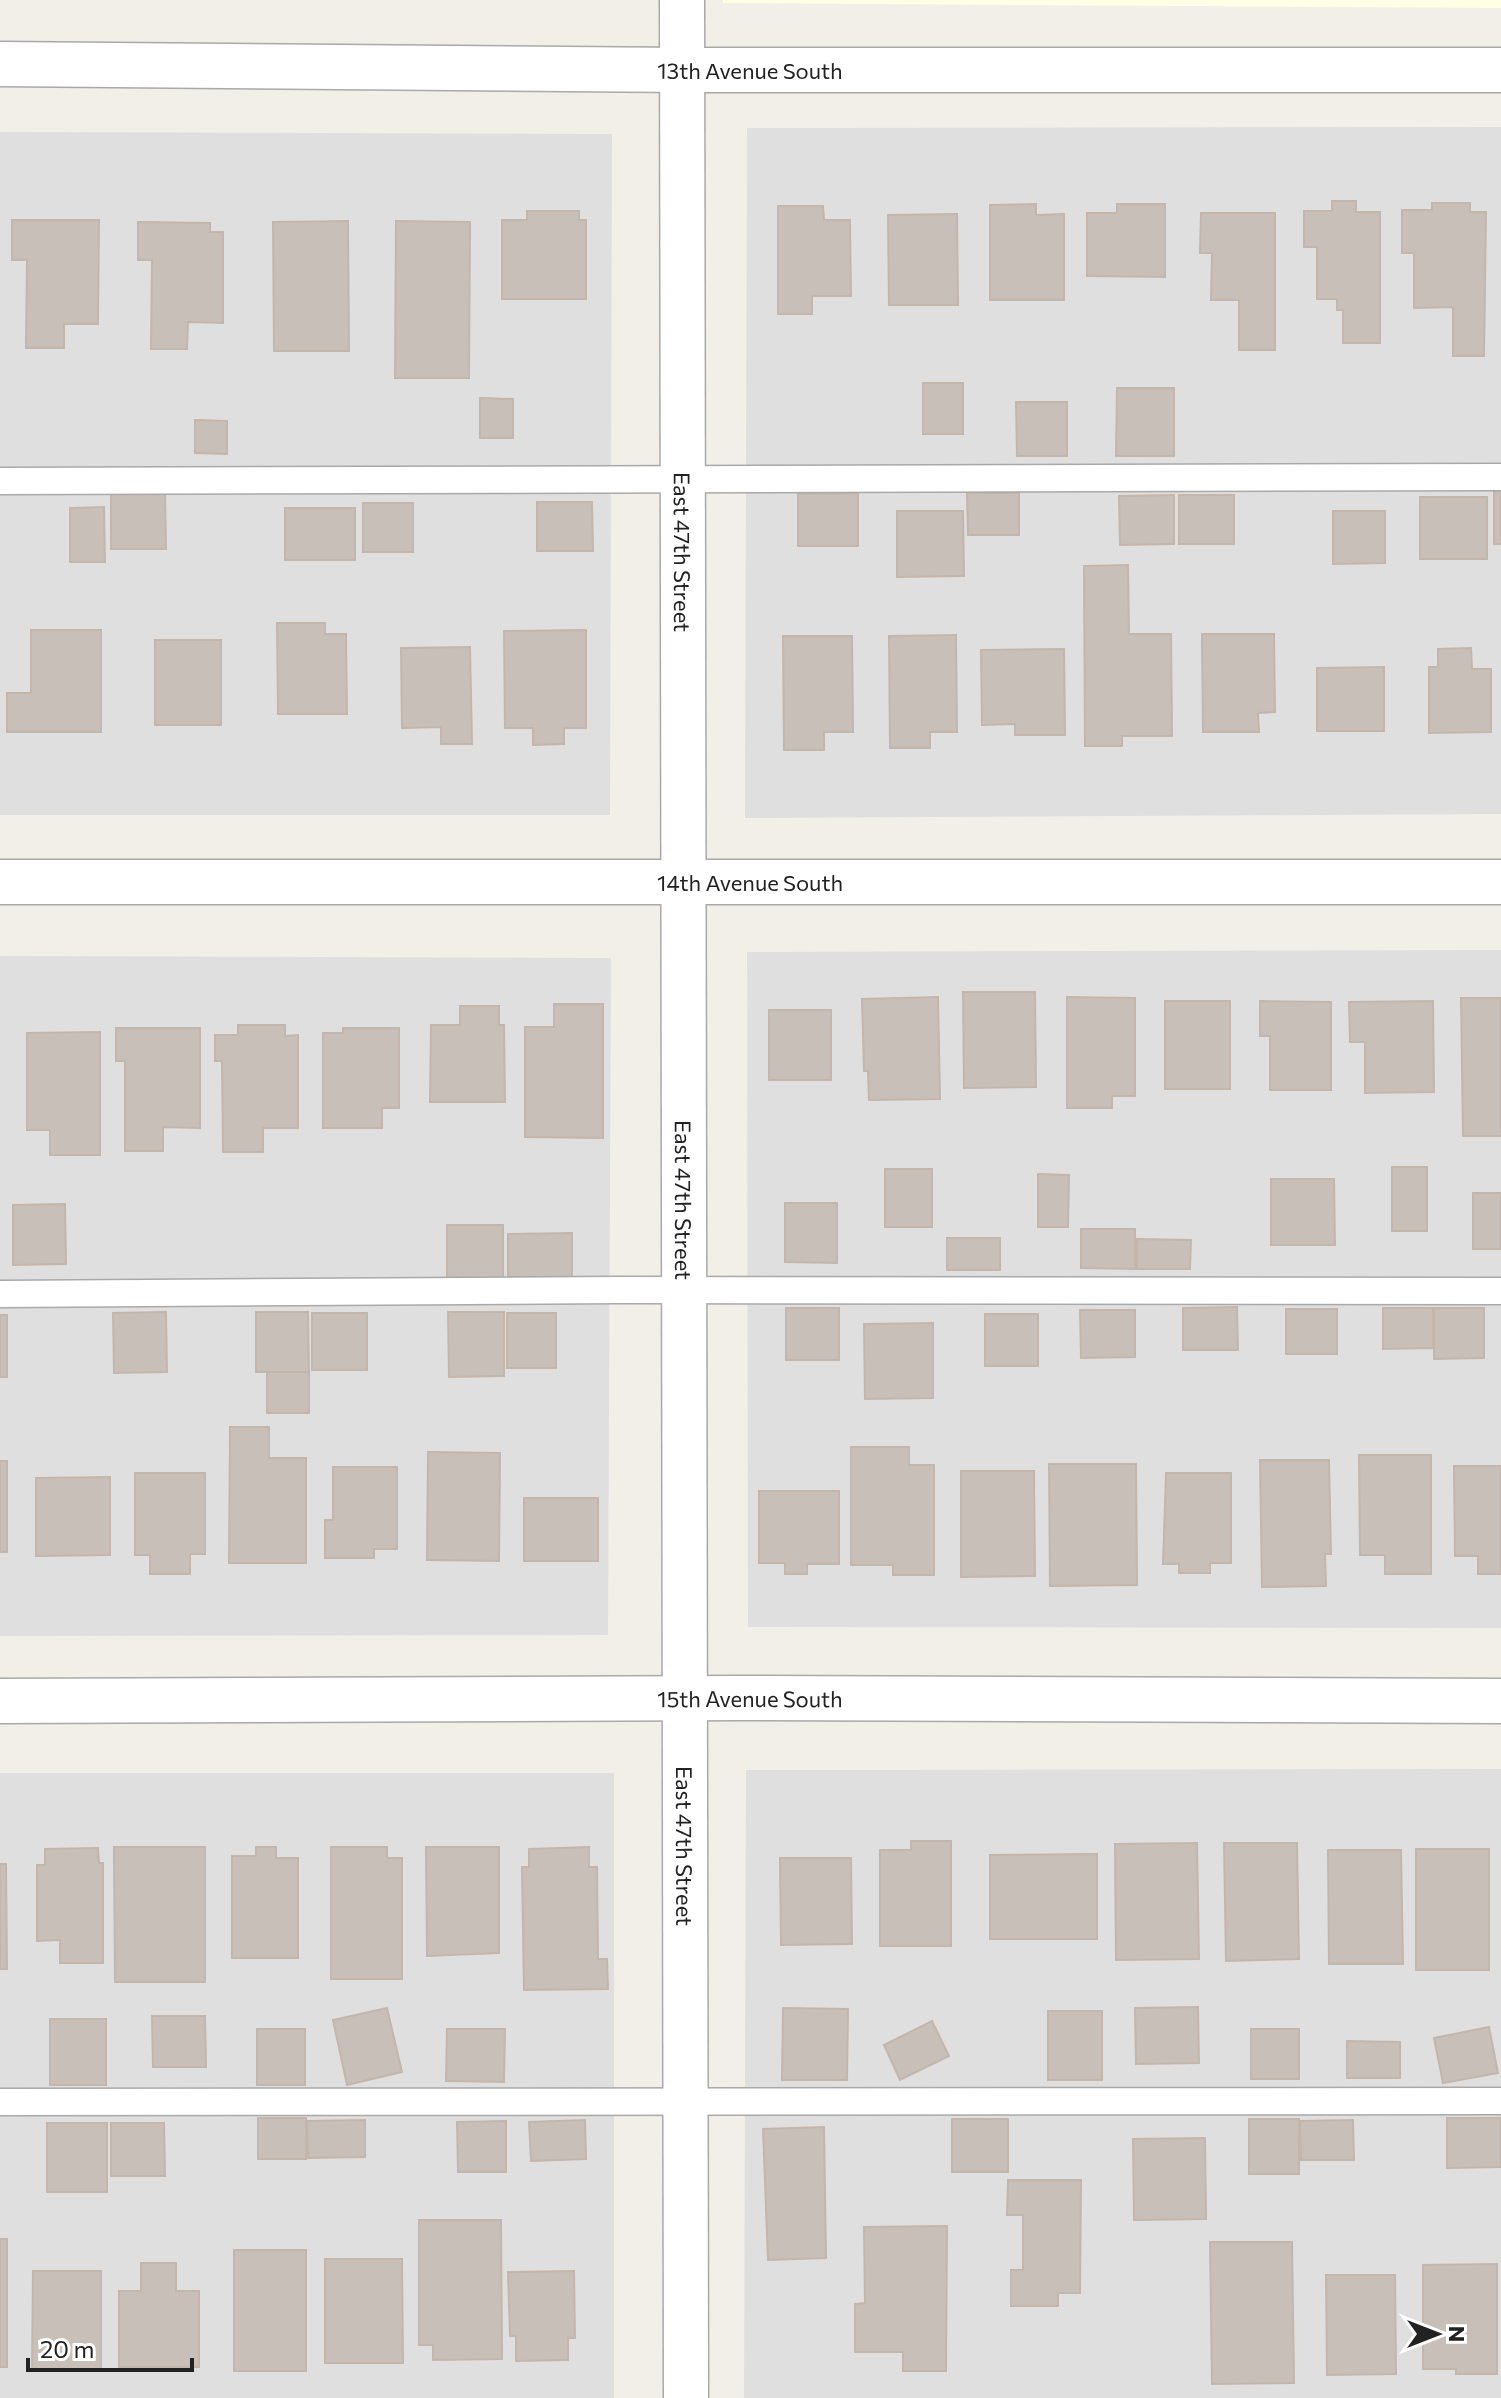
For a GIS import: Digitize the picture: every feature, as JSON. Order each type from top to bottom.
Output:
[{"type":"street","name":"East 47th Street","points":[[682,0],[682,1698],[686,2398]]},
{"type":"street","name":"13th Avenue South","points":[[0,64],[682,70],[1501,70]]},
{"type":"street","name":"14th Avenue South","points":[[0,882],[1501,882]]},
{"type":"street","name":"15th Avenue South","points":[[0,1701],[682,1698],[1501,1701]]},
{"type":"lane","points":[[0,481],[1501,477]]},
{"type":"lane","points":[[0,1294],[682,1290],[1501,1291]]},
{"type":"lane","points":[[0,2102],[1501,2101]]},
{"type":"shaded area","points":[[723,0],[1501,0],[1501,8],[723,3]]},
{"type":"shaded area","points":[[1501,127],[1501,814],[745,818],[747,128]]},
{"type":"shaded area","points":[[0,132],[612,134],[610,815],[0,815]]},
{"type":"shaded area","points":[[1501,950],[1501,1628],[748,1627],[747,952]]},
{"type":"shaded area","points":[[0,956],[611,958],[608,1635],[0,1636]]},
{"type":"shaded area","points":[[1501,1769],[1501,2398],[744,2398],[746,1770]]},
{"type":"shaded area","points":[[0,1773],[614,1773],[614,2398],[0,2398]]},
{"type":"building","points":[[1332,201],[1356,201],[1356,212],[1380,212],[1380,343],[1343,343],[1343,310],[1337,310],[1337,299],[1317,299],[1317,247],[1304,247],[1304,211],[1332,211]]},
{"type":"building","points":[[1432,203],[1470,203],[1470,212],[1486,212],[1484,356],[1453,356],[1453,307],[1414,308],[1414,253],[1402,253],[1402,210],[1432,210]]},
{"type":"building","points":[[1036,204],[1036,215],[1064,214],[1064,300],[990,300],[990,205]]},
{"type":"building","points":[[1117,204],[1165,204],[1165,277],[1087,276],[1087,213],[1117,213]]},
{"type":"building","points":[[778,206],[823,206],[824,220],[850,220],[851,296],[812,296],[812,314],[778,314]]},
{"type":"building","points":[[527,211],[579,211],[579,220],[586,220],[586,299],[502,299],[502,220],[527,220]]},
{"type":"building","points":[[1201,213],[1275,213],[1275,350],[1239,350],[1239,300],[1211,300],[1212,253],[1200,253]]},
{"type":"building","points":[[957,214],[958,305],[889,305],[888,215]]},
{"type":"building","points":[[12,220],[99,220],[98,324],[64,324],[64,348],[26,348],[27,260],[12,260]]},
{"type":"building","points":[[348,221],[349,351],[274,351],[273,222]]},
{"type":"building","points":[[396,221],[470,222],[469,378],[395,378]]},
{"type":"building","points":[[138,222],[210,223],[210,232],[223,232],[223,323],[188,322],[187,349],[151,349],[152,260],[138,260]]},
{"type":"building","points":[[923,383],[963,383],[963,434],[923,434]]},
{"type":"building","points":[[1117,388],[1174,388],[1174,456],[1116,456]]},
{"type":"building","points":[[480,398],[513,399],[513,438],[480,438]]},
{"type":"building","points":[[1016,402],[1067,402],[1067,456],[1017,456]]},
{"type":"building","points":[[195,420],[227,421],[227,454],[195,453]]},
{"type":"building","points":[[165,491],[166,549],[111,549],[111,492]]},
{"type":"building","points":[[1494,492],[1501,492],[1501,544],[1494,544]]},
{"type":"building","points":[[858,493],[858,546],[798,546],[798,494]]},
{"type":"building","points":[[967,493],[1019,493],[1019,535],[968,535]]},
{"type":"building","points":[[1174,495],[1174,544],[1120,545],[1119,496]]},
{"type":"building","points":[[1179,495],[1234,495],[1234,544],[1179,544]]},
{"type":"building","points":[[1420,497],[1487,497],[1487,559],[1420,559]]},
{"type":"building","points":[[537,502],[592,502],[593,551],[537,551]]},
{"type":"building","points":[[363,503],[413,503],[413,552],[363,552]]},
{"type":"building","points":[[104,507],[105,562],[70,562],[70,508]]},
{"type":"building","points":[[285,508],[355,508],[355,560],[285,560]]},
{"type":"building","points":[[897,511],[963,511],[964,576],[897,577]]},
{"type":"building","points":[[1333,511],[1385,511],[1385,563],[1333,564]]},
{"type":"building","points":[[1128,565],[1129,634],[1171,634],[1172,736],[1122,736],[1122,746],[1085,746],[1084,566]]},
{"type":"building","points":[[277,623],[325,623],[325,634],[346,634],[347,714],[278,714]]},
{"type":"building","points":[[31,630],[101,630],[101,732],[7,732],[7,693],[31,693]]},
{"type":"building","points":[[586,630],[586,728],[564,728],[564,744],[533,745],[533,728],[505,728],[504,631]]},
{"type":"building","points":[[1202,634],[1274,634],[1275,712],[1258,713],[1259,732],[1203,732]]},
{"type":"building","points":[[956,635],[957,732],[930,732],[930,748],[890,748],[889,636]]},
{"type":"building","points":[[783,636],[852,636],[853,732],[824,732],[824,750],[784,750]]},
{"type":"building","points":[[155,640],[221,640],[221,725],[155,725]]},
{"type":"building","points":[[470,647],[472,744],[441,744],[441,727],[402,728],[401,648]]},
{"type":"building","points":[[1471,648],[1472,669],[1491,669],[1491,732],[1429,733],[1429,667],[1438,667],[1438,649]]},
{"type":"building","points":[[1064,649],[1065,735],[1015,735],[1015,724],[982,725],[981,650]]},
{"type":"building","points":[[1384,667],[1384,731],[1317,731],[1317,668]]},
{"type":"building","points":[[963,992],[1035,992],[1036,1087],[964,1088]]},
{"type":"building","points":[[938,997],[940,1099],[869,1100],[868,1071],[864,1071],[862,999]]},
{"type":"building","points":[[1067,997],[1135,998],[1135,1096],[1112,1096],[1112,1108],[1067,1108]]},
{"type":"building","points":[[1461,998],[1501,998],[1501,1136],[1463,1136]]},
{"type":"building","points":[[1165,1001],[1230,1001],[1230,1089],[1165,1089]]},
{"type":"building","points":[[1260,1001],[1331,1002],[1331,1090],[1270,1090],[1270,1036],[1260,1036]]},
{"type":"building","points":[[1433,1001],[1434,1092],[1365,1093],[1365,1042],[1350,1042],[1349,1002]]},
{"type":"building","points":[[554,1004],[603,1004],[603,1138],[525,1137],[525,1027],[554,1027]]},
{"type":"building","points":[[460,1006],[499,1006],[499,1025],[504,1025],[505,1102],[430,1102],[431,1025],[460,1025]]},
{"type":"building","points":[[769,1010],[831,1010],[831,1080],[769,1080]]},
{"type":"building","points":[[238,1025],[285,1025],[285,1036],[298,1035],[298,1128],[263,1128],[263,1152],[223,1152],[222,1061],[215,1061],[215,1035],[238,1035]]},
{"type":"building","points":[[116,1028],[200,1028],[200,1128],[163,1127],[163,1151],[125,1151],[125,1061],[116,1061]]},
{"type":"building","points":[[343,1028],[399,1028],[399,1108],[382,1108],[382,1128],[323,1128],[323,1033],[343,1033]]},
{"type":"building","points":[[100,1032],[100,1155],[50,1155],[50,1130],[27,1130],[27,1033]]},
{"type":"building","points":[[1392,1167],[1427,1167],[1427,1231],[1392,1231]]},
{"type":"building","points":[[885,1169],[932,1169],[932,1227],[885,1227]]},
{"type":"building","points":[[1038,1174],[1069,1175],[1068,1227],[1038,1227]]},
{"type":"building","points":[[1271,1179],[1334,1179],[1335,1245],[1271,1245]]},
{"type":"building","points":[[1473,1193],[1501,1193],[1501,1249],[1473,1249]]},
{"type":"building","points":[[785,1203],[837,1203],[837,1263],[785,1262]]},
{"type":"building","points":[[65,1204],[66,1264],[13,1265],[13,1205]]},
{"type":"building","points":[[447,1225],[503,1225],[503,1278],[447,1278]]},
{"type":"building","points":[[1081,1229],[1135,1229],[1135,1269],[1081,1268]]},
{"type":"building","points":[[572,1233],[572,1277],[508,1277],[508,1234]]},
{"type":"building","points":[[947,1238],[1000,1238],[1000,1270],[947,1270]]},
{"type":"building","points":[[1137,1239],[1191,1240],[1190,1269],[1137,1269]]},
{"type":"building","points":[[1237,1307],[1238,1350],[1183,1350],[1183,1308]]},
{"type":"building","points":[[786,1308],[839,1308],[839,1360],[786,1360]]},
{"type":"building","points":[[1383,1308],[1433,1308],[1433,1348],[1383,1349]]},
{"type":"building","points":[[1434,1308],[1484,1308],[1484,1358],[1434,1359]]},
{"type":"building","points":[[1286,1309],[1337,1309],[1337,1354],[1286,1354]]},
{"type":"building","points":[[1080,1310],[1135,1310],[1135,1357],[1081,1358]]},
{"type":"building","points":[[166,1312],[167,1372],[114,1373],[113,1313]]},
{"type":"building","points":[[256,1312],[308,1312],[309,1372],[256,1372]]},
{"type":"building","points":[[448,1312],[504,1312],[504,1376],[449,1377]]},
{"type":"building","points":[[312,1313],[367,1313],[367,1370],[312,1370]]},
{"type":"building","points":[[507,1313],[556,1313],[556,1368],[507,1368]]},
{"type":"building","points":[[985,1314],[1038,1314],[1038,1366],[985,1366]]},
{"type":"building","points":[[0,1315],[7,1315],[7,1377],[0,1377]]},
{"type":"building","points":[[933,1323],[933,1398],[865,1399],[864,1324]]},
{"type":"building","points":[[267,1372],[309,1372],[309,1413],[267,1413]]},
{"type":"building","points":[[230,1427],[269,1427],[269,1458],[306,1458],[306,1563],[229,1563]]},
{"type":"building","points":[[851,1447],[909,1447],[909,1465],[934,1465],[934,1575],[893,1575],[893,1565],[851,1565]]},
{"type":"building","points":[[428,1452],[500,1453],[499,1561],[427,1560]]},
{"type":"building","points":[[1359,1455],[1431,1455],[1431,1574],[1385,1574],[1385,1555],[1360,1555]]},
{"type":"building","points":[[1260,1460],[1329,1460],[1331,1554],[1325,1554],[1326,1586],[1262,1587]]},
{"type":"building","points":[[0,1461],[7,1461],[7,1552],[0,1552]]},
{"type":"building","points":[[1049,1464],[1136,1464],[1137,1585],[1050,1586]]},
{"type":"building","points":[[1454,1466],[1501,1466],[1501,1574],[1478,1574],[1478,1556],[1455,1556]]},
{"type":"building","points":[[333,1467],[397,1467],[397,1549],[374,1549],[374,1558],[325,1558],[325,1520],[333,1520]]},
{"type":"building","points":[[961,1471],[1034,1471],[1035,1576],[961,1577]]},
{"type":"building","points":[[135,1473],[205,1473],[205,1554],[190,1554],[190,1574],[150,1574],[150,1555],[135,1555]]},
{"type":"building","points":[[1166,1473],[1231,1473],[1231,1563],[1210,1563],[1210,1573],[1179,1573],[1179,1564],[1163,1564]]},
{"type":"building","points":[[110,1477],[110,1555],[36,1556],[36,1478]]},
{"type":"building","points":[[759,1491],[839,1491],[839,1564],[807,1564],[807,1574],[785,1574],[785,1563],[759,1563]]},
{"type":"building","points":[[524,1498],[598,1498],[598,1561],[524,1561]]},
{"type":"building","points":[[911,1841],[951,1841],[951,1946],[880,1946],[880,1850],[911,1850]]},
{"type":"building","points":[[1197,1843],[1199,1959],[1116,1960],[1115,1844]]},
{"type":"building","points":[[1224,1843],[1297,1843],[1299,1959],[1226,1961]]},
{"type":"building","points":[[114,1847],[205,1847],[205,1982],[115,1982]]},
{"type":"building","points":[[256,1847],[276,1847],[276,1858],[298,1858],[298,1958],[232,1958],[232,1856],[256,1856]]},
{"type":"building","points":[[331,1847],[387,1847],[387,1858],[402,1858],[402,1979],[331,1979]]},
{"type":"building","points":[[426,1847],[499,1847],[499,1953],[427,1956]]},
{"type":"building","points":[[589,1847],[589,1867],[597,1867],[598,1959],[607,1959],[608,1989],[524,1990],[522,1867],[529,1867],[529,1849]]},
{"type":"building","points":[[98,1848],[99,1863],[103,1863],[103,1963],[60,1963],[60,1940],[37,1941],[37,1865],[45,1865],[45,1849]]},
{"type":"building","points":[[1416,1849],[1489,1849],[1489,1970],[1416,1970]]},
{"type":"building","points":[[1328,1850],[1401,1850],[1403,1964],[1329,1964]]},
{"type":"building","points":[[1097,1854],[1097,1939],[990,1939],[990,1855]]},
{"type":"building","points":[[780,1858],[851,1858],[852,1944],[781,1945]]},
{"type":"building","points":[[0,1864],[6,1864],[7,1969],[0,1969]]},
{"type":"building","points":[[1198,2007],[1199,2063],[1136,2064],[1135,2008]]},
{"type":"building","points":[[387,2008],[402,2072],[347,2085],[333,2020]]},
{"type":"building","points":[[783,2008],[848,2009],[847,2080],[782,2080]]},
{"type":"building","points":[[1048,2011],[1102,2011],[1102,2080],[1048,2080]]},
{"type":"building","points":[[152,2016],[205,2016],[206,2067],[153,2067]]},
{"type":"building","points":[[50,2019],[106,2019],[106,2085],[50,2085]]},
{"type":"building","points":[[932,2021],[949,2056],[900,2080],[884,2045]]},
{"type":"building","points":[[1489,2027],[1498,2073],[1443,2083],[1434,2038]]},
{"type":"building","points":[[257,2029],[305,2029],[305,2085],[257,2085]]},
{"type":"building","points":[[447,2029],[505,2029],[504,2082],[446,2081]]},
{"type":"building","points":[[1251,2029],[1299,2029],[1299,2079],[1251,2079]]},
{"type":"building","points":[[1347,2041],[1400,2042],[1400,2078],[1347,2078]]},
{"type":"building","points":[[258,2118],[306,2118],[306,2159],[258,2159]]},
{"type":"building","points":[[1447,2118],[1501,2118],[1501,2167],[1447,2168]]},
{"type":"building","points":[[952,2119],[1008,2119],[1008,2172],[952,2172]]},
{"type":"building","points":[[1249,2119],[1299,2119],[1299,2174],[1249,2174]]},
{"type":"building","points":[[365,2120],[365,2157],[308,2158],[307,2121]]},
{"type":"building","points":[[585,2120],[586,2159],[531,2161],[529,2122]]},
{"type":"building","points":[[1353,2120],[1354,2160],[1301,2160],[1300,2121]]},
{"type":"building","points":[[506,2121],[506,2172],[458,2172],[457,2122]]},
{"type":"building","points":[[47,2123],[107,2123],[107,2192],[47,2192]]},
{"type":"building","points":[[111,2123],[164,2123],[165,2176],[111,2176]]},
{"type":"building","points":[[824,2127],[826,2258],[768,2260],[763,2129]]},
{"type":"building","points":[[1205,2138],[1206,2219],[1134,2220],[1133,2139]]},
{"type":"building","points":[[1008,2180],[1081,2180],[1080,2293],[1058,2293],[1058,2306],[1011,2306],[1011,2270],[1023,2270],[1023,2215],[1007,2215]]},
{"type":"building","points":[[419,2220],[501,2220],[502,2359],[433,2360],[433,2345],[419,2345]]},
{"type":"building","points":[[947,2226],[946,2371],[903,2371],[903,2352],[855,2352],[855,2304],[865,2303],[864,2227]]},
{"type":"building","points":[[0,2239],[7,2239],[7,2367],[0,2367]]},
{"type":"building","points":[[1210,2242],[1292,2242],[1294,2383],[1212,2384]]},
{"type":"building","points":[[234,2250],[306,2250],[306,2371],[234,2371]]},
{"type":"building","points":[[325,2259],[402,2259],[403,2363],[325,2363]]},
{"type":"building","points":[[141,2263],[176,2263],[176,2291],[199,2291],[199,2367],[119,2367],[119,2291],[141,2291]]},
{"type":"building","points":[[1497,2264],[1497,2374],[1456,2374],[1456,2369],[1423,2369],[1423,2265]]},
{"type":"building","points":[[33,2271],[101,2271],[101,2370],[32,2370]]},
{"type":"building","points":[[574,2271],[575,2338],[568,2338],[568,2360],[516,2361],[516,2336],[510,2336],[508,2272]]},
{"type":"building","points":[[1326,2275],[1395,2275],[1396,2374],[1327,2375]]}]
